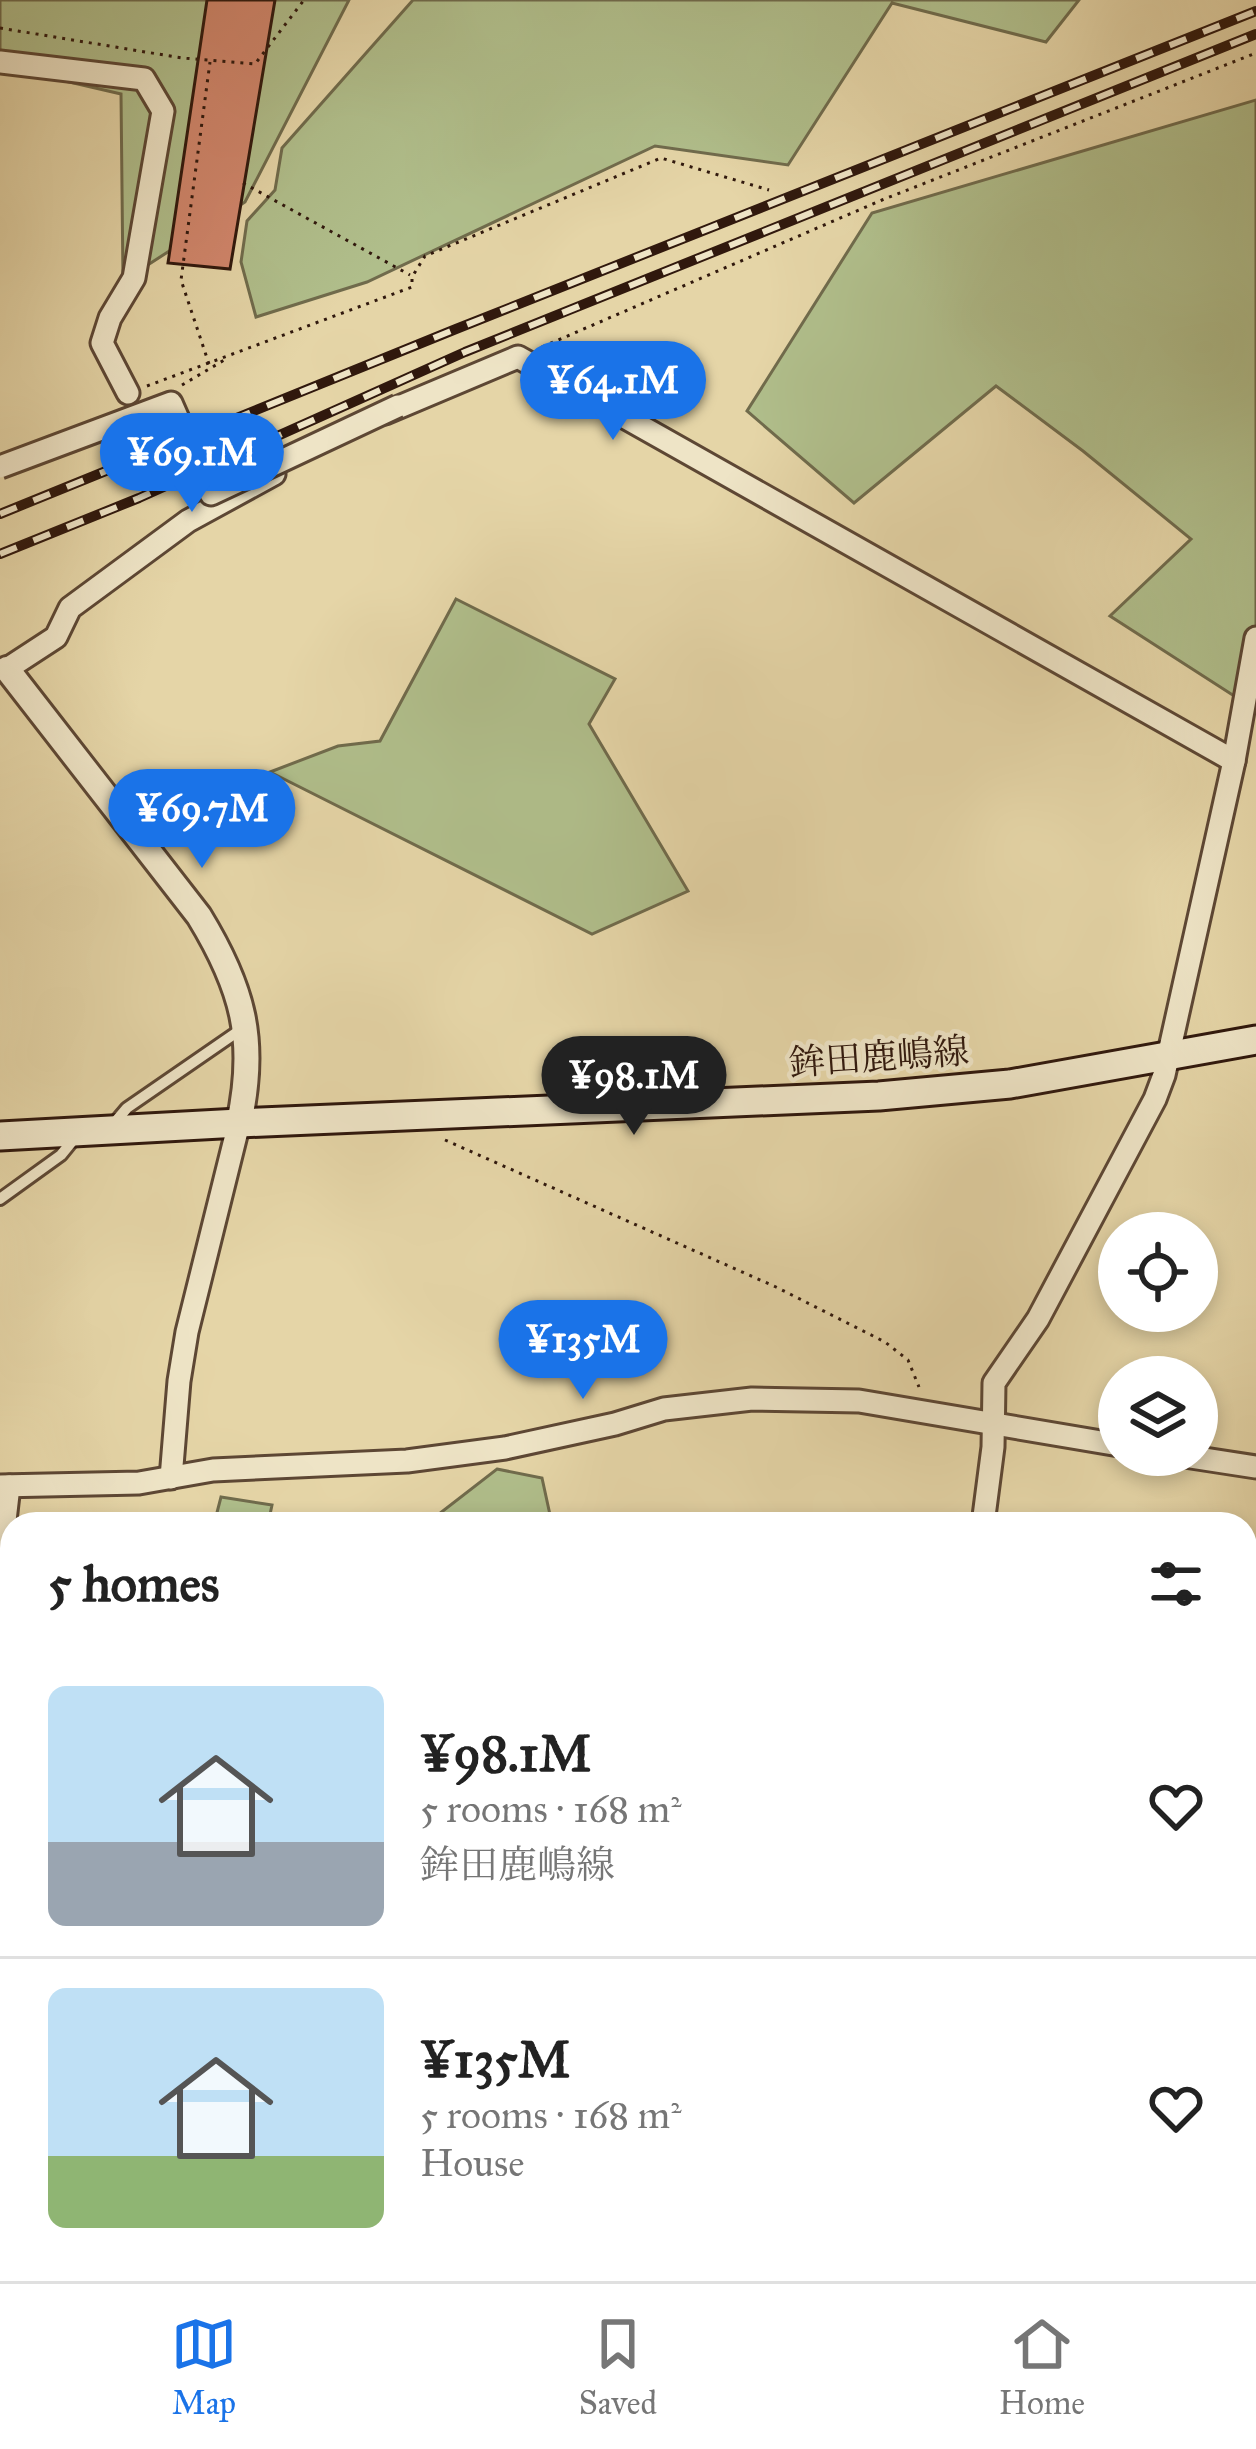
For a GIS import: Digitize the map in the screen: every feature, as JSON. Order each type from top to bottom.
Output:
[{"type":"main road","name":"鉾田鹿嶋線","points":[[0,1136],[879,1096],[1010,1084],[1256,1040]]},
{"type":"street","points":[[0,62],[144,79],[163,111],[134,278],[110,318],[102,343],[128,393]]},
{"type":"street","points":[[0,467],[171,404],[211,494],[398,406],[518,357],[1234,761]]},
{"type":"street","points":[[171,1478],[187,1332],[249,1069],[245,1026],[226,968],[199,916],[7,669],[56,638],[70,608],[188,521],[398,406]]},
{"type":"street","points":[[984,1512],[994,1382],[1038,1319],[1156,1099],[1234,761],[1256,638]]},
{"type":"street","points":[[4,1486],[139,1483],[213,1470],[407,1460],[485,1450],[615,1424],[664,1409],[752,1400],[860,1401],[1098,1442]]},
{"type":"street","points":[[1218,1461],[1256,1467]]},
{"type":"lane","points":[[109,1129],[127,1108],[245,1026]]},
{"type":"lane","points":[[0,1199],[61,1155],[80,1131]]},
{"type":"path","points":[[0,28],[182,58],[256,64],[304,0]]},
{"type":"path","points":[[518,357],[882,200],[1256,53]]},
{"type":"path","points":[[209,364],[181,280],[210,60]]},
{"type":"path","points":[[199,80],[208,80]]},
{"type":"path","points":[[128,393],[412,287],[412,277],[425,256],[661,158],[769,190]]},
{"type":"path","points":[[243,184],[412,277]]},
{"type":"path","points":[[171,404],[170,392],[233,355]]},
{"type":"path","points":[[423,1117],[441,1138],[776,1287],[885,1342],[908,1360],[928,1411]]},
{"type":"green space","points":[[0,0],[349,0],[245,202],[123,281],[121,94],[0,66]]},
{"type":"green space","points":[[413,0],[1079,0],[1046,42],[892,3],[788,165],[655,146],[367,282],[256,317],[241,262],[247,221],[275,190],[282,148]]},
{"type":"green space","points":[[1256,100],[1256,710],[1110,616],[1191,539],[996,386],[854,503],[747,411],[872,213]]},
{"type":"green space","points":[[456,599],[615,679],[589,724],[688,891],[592,934],[270,772],[338,746],[380,741]]},
{"type":"green space","points":[[497,1469],[542,1478],[549,1512],[441,1512]]},
{"type":"green space","points":[[221,1497],[272,1505],[271,1512],[217,1512]]},
{"type":"building","points":[[207,0],[275,0],[230,269],[168,263]]},
{"type":"railway","points":[[0,514],[1256,11]]},
{"type":"railway","points":[[0,554],[139,498],[465,352],[1256,34]]}]
